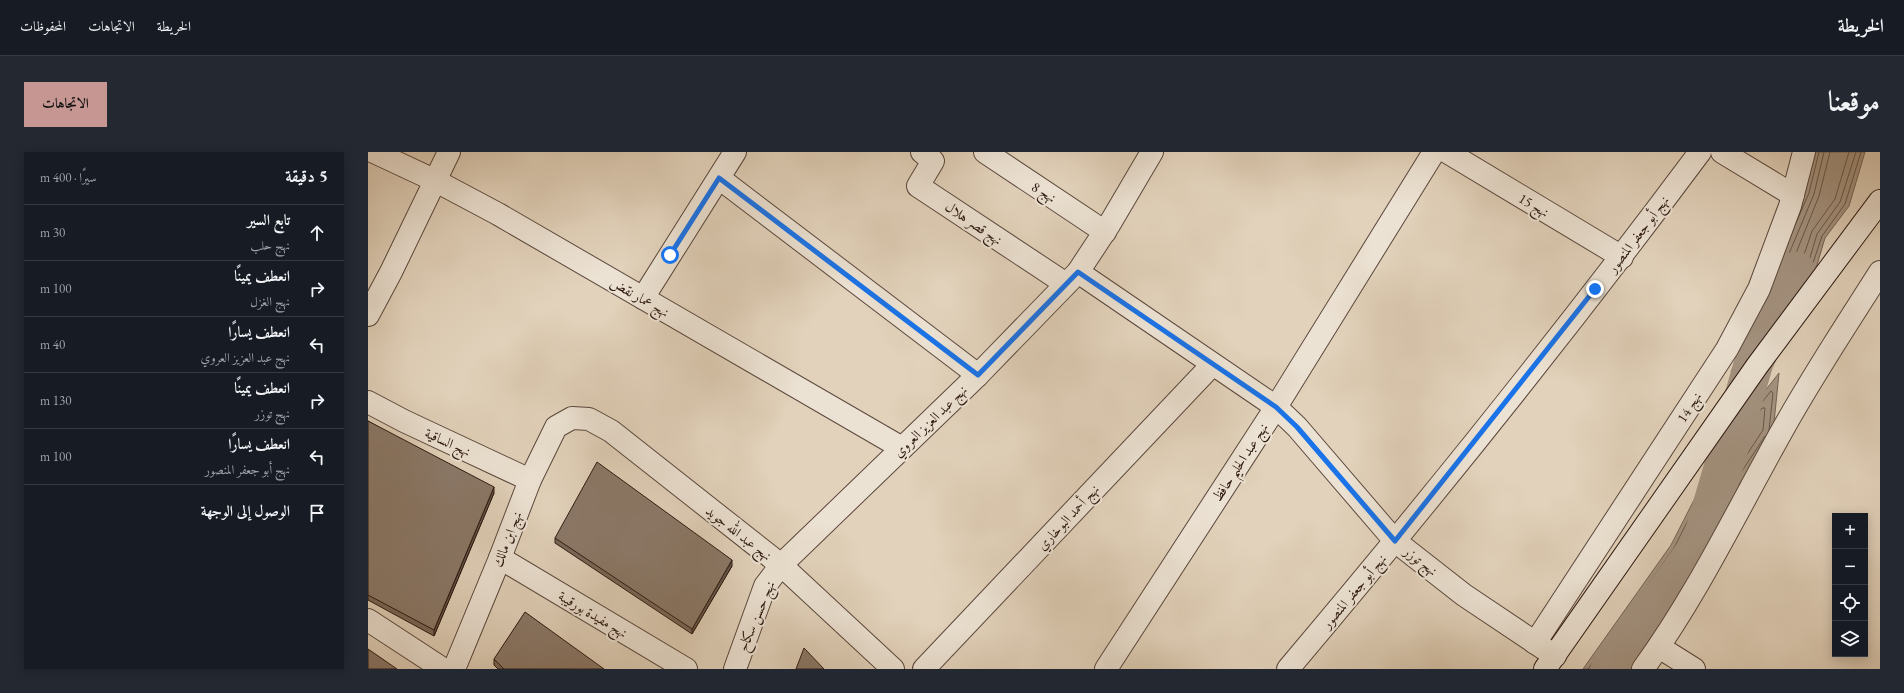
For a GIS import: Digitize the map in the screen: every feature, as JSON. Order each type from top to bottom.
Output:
[{"type":"street","name":"نهج عمار نقض","points":[[374,152],[436,181],[498,214],[902,448]]},
{"type":"street","points":[[368,315],[436,181],[449,152]]},
{"type":"street","points":[[643,298],[735,152]]},
{"type":"street","name":"نهج قصر هلال","points":[[922,152],[933,161],[918,186],[1072,278]]},
{"type":"street","name":"نهج 8","points":[[985,152],[1105,232]]},
{"type":"street","name":"نهج عبد العزيز العروي","points":[[781,565],[978,375],[1072,278],[1105,232],[1152,152]]},
{"type":"street","name":"نهج عبد الحليم حافظ","points":[[1106,669],[1276,407],[1434,152]]},
{"type":"street","name":"نهج 15","points":[[1446,152],[1622,257]]},
{"type":"street","name":"نهج أبو جعفر المنصور","points":[[1288,669],[1395,541],[1622,257],[1700,152]]},
{"type":"street","points":[[1722,152],[1793,195]]},
{"type":"street","name":"نهج 14","points":[[1535,643],[1727,349],[1759,289],[1790,206],[1804,152]]},
{"type":"street","points":[[719,178],[978,375]]},
{"type":"street","points":[[1550,662],[1757,366],[1880,201]]},
{"type":"street","points":[[1643,669],[1659,647],[1721,542],[1784,428],[1880,272]]},
{"type":"street","name":"نهج توزر","points":[[1072,278],[1212,365],[1276,407],[1297,427],[1395,541],[1464,595],[1535,643],[1550,662]]},
{"type":"street","name":"نهج أحمد البوخاري","points":[[924,669],[1212,365]]},
{"type":"street","name":"نهج الساقية","points":[[368,402],[404,421],[530,480]]},
{"type":"street","name":"نهج ابن مالك","points":[[454,669],[500,558],[530,480],[556,427],[572,418]]},
{"type":"street","name":"نهج عبد الله جويد","points":[[572,418],[589,419],[611,431],[781,565],[893,669]]},
{"type":"street","name":"نهج مفيدة بورقيبة","points":[[500,558],[686,669]]},
{"type":"street","name":"نهج حسن سكاح","points":[[735,669],[766,586],[781,565]]},
{"type":"street","points":[[368,620],[443,669]]},
{"type":"street","points":[[1659,647],[1694,669]]},
{"type":"water","points":[[1816,152],[1865,152],[1849,206],[1825,238],[1817,265],[1731,372],[1805,191]]},
{"type":"water","points":[[1779,373],[1773,433],[1617,669],[1583,669],[1671,545],[1721,447]]},
{"type":"building","points":[[368,421],[494,487],[434,630],[368,595]]},
{"type":"building","points":[[597,462],[732,560],[692,629],[555,538]]},
{"type":"building","points":[[525,612],[604,669],[504,669],[494,659]]},
{"type":"building","points":[[804,648],[824,669],[796,669]]},
{"type":"building","points":[[368,649],[397,669],[368,669]]},
{"type":"waterway","points":[[1610,669],[1701,544],[1754,362],[1796,271]]},
{"type":"route","points":[[670,255],[695,218],[719,178],[978,375],[1078,272],[1212,365],[1276,407],[1297,427],[1326,463],[1395,541],[1595,289]]}]
